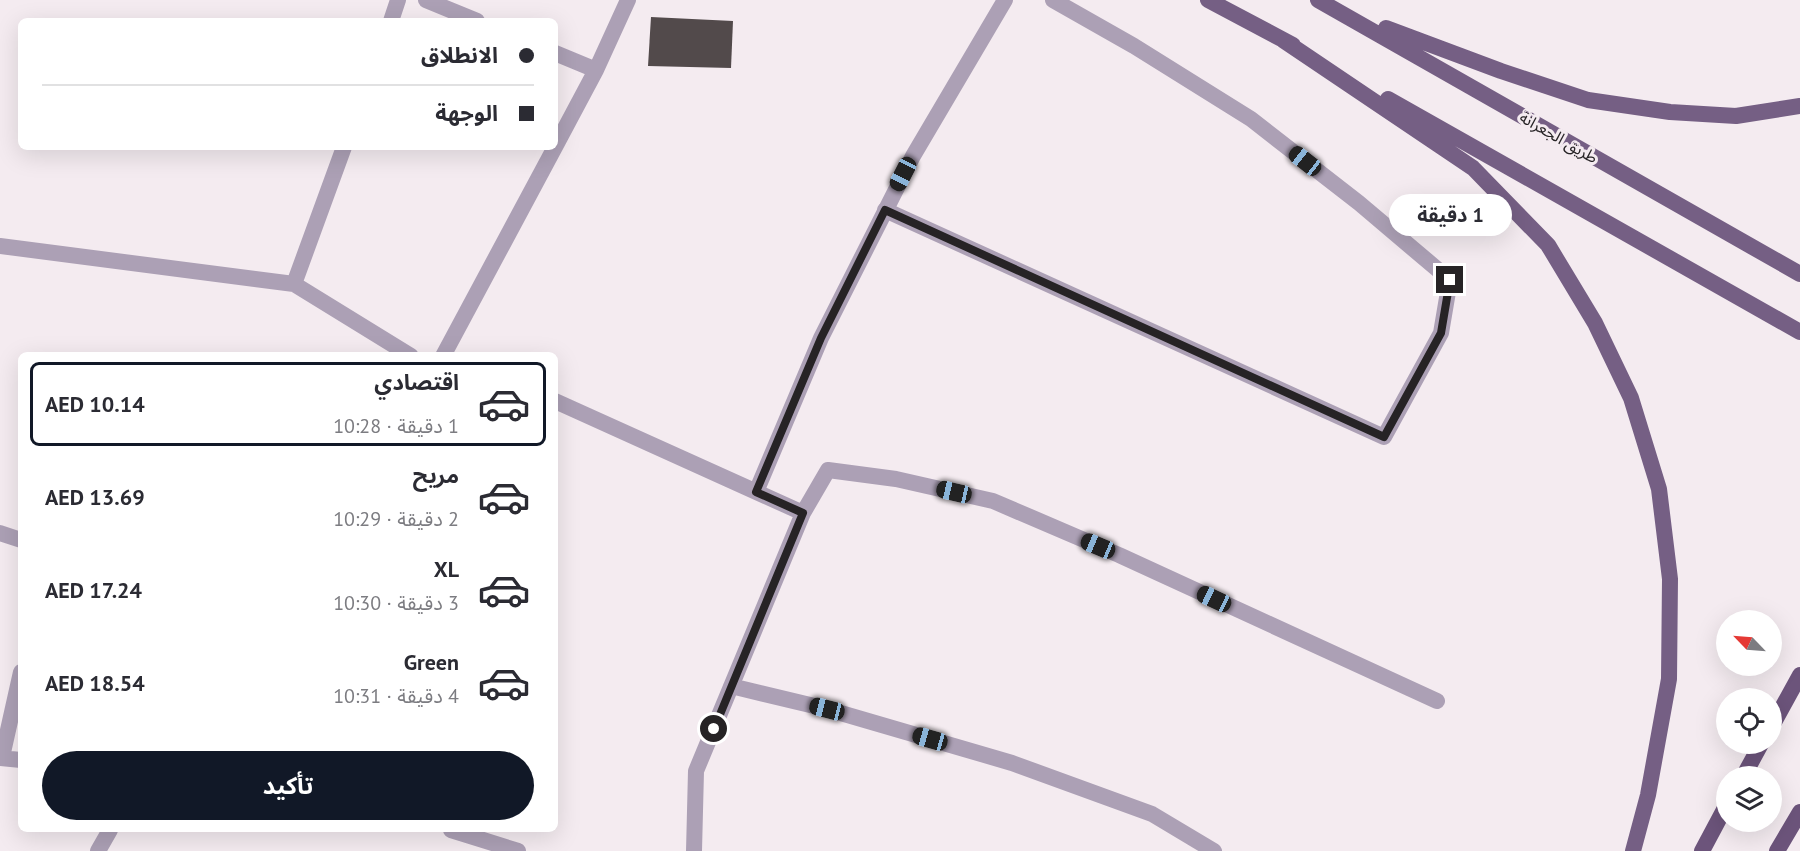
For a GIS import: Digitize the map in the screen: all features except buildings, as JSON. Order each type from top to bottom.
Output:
[{"type":"highway","points":[[1782,708],[1800,675]]},
{"type":"highway","points":[[1777,851],[1800,812]]},
{"type":"highway","points":[[1702,851],[1716,825]]},
{"type":"main road","points":[[1208,0],[1284,40],[1800,332]]},
{"type":"main road","points":[[1319,0],[1408,38],[1588,99],[1670,112],[1736,116],[1800,106]]},
{"type":"main road","name":"طريق الجعرانة","points":[[1319,0],[1800,274]]},
{"type":"main road","points":[[1284,40],[1473,168],[1548,245],[1595,323],[1631,398],[1659,489],[1670,579],[1669,679],[1648,795],[1633,851]]},
{"type":"street","points":[[392,18],[399,0]]},
{"type":"street","points":[[426,0],[470,18]]},
{"type":"street","points":[[558,141],[596,70],[628,0]]},
{"type":"street","points":[[756,492],[821,338],[885,210],[913,156],[1005,0]]},
{"type":"street","points":[[885,210],[1384,437],[1441,333],[1450,280],[1359,203],[1251,119],[1134,46],[1053,0]]},
{"type":"street","points":[[558,54],[596,70]]},
{"type":"street","points":[[294,284],[343,150]]},
{"type":"street","points":[[449,352],[553,150]]},
{"type":"street","points":[[0,246],[294,284],[404,352]]},
{"type":"street","points":[[558,402],[803,513]]},
{"type":"street","points":[[694,851],[696,771],[803,513],[828,470],[896,479],[993,501],[1119,555],[1437,701]]},
{"type":"street","points":[[0,532],[18,539]]},
{"type":"street","points":[[18,685],[1,758],[18,760]]},
{"type":"street","points":[[731,686],[827,709],[1012,763],[1152,814],[1214,851]]},
{"type":"street","points":[[98,851],[109,832]]},
{"type":"street","points":[[457,832],[518,851]]},
{"type":"route","points":[[714,729],[803,513],[756,492],[821,338],[885,210],[1384,437],[1441,333],[1450,280]]}]
